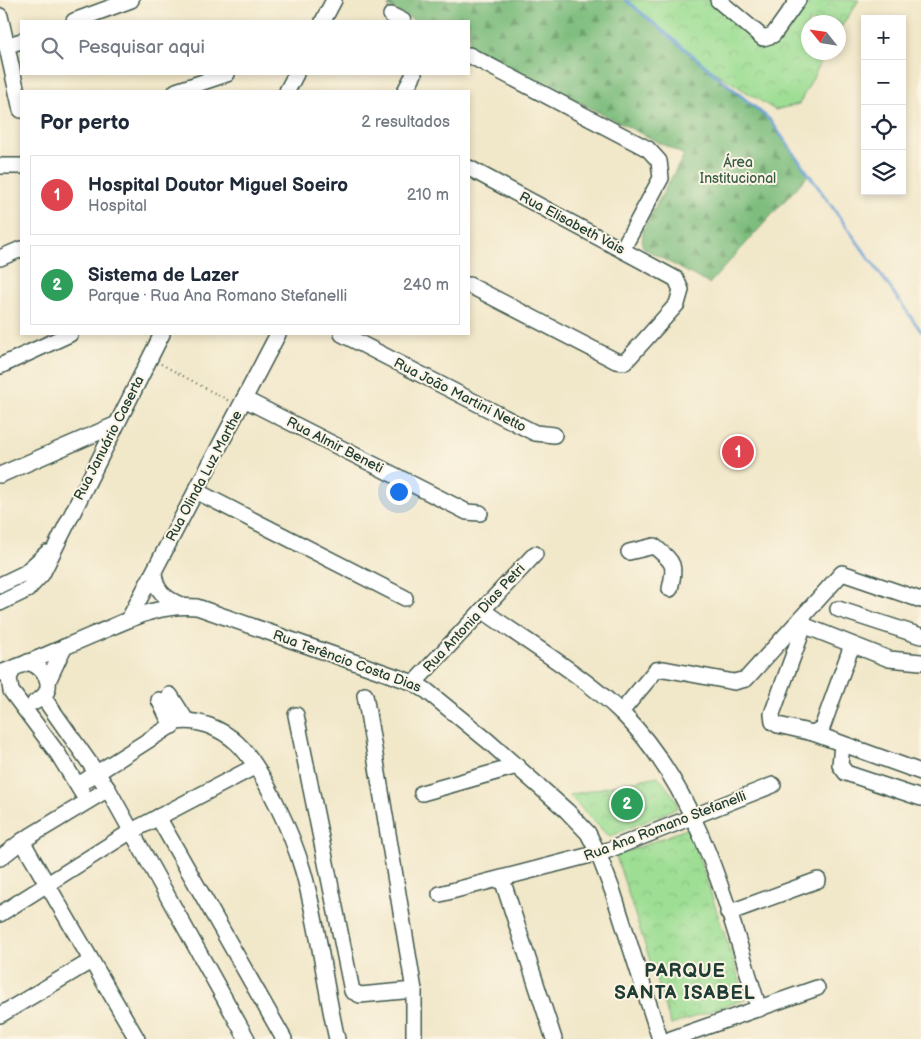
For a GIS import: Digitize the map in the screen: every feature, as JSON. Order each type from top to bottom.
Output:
[{"type":"street","points":[[77,20],[131,0]]},
{"type":"street","points":[[324,20],[334,0]]},
{"type":"street","points":[[718,0],[763,38],[773,35],[798,0]]},
{"type":"street","points":[[1,23],[20,106]]},
{"type":"street","points":[[6,46],[20,41]]},
{"type":"street","points":[[470,56],[648,149],[659,161],[661,178],[622,250]]},
{"type":"street","points":[[179,90],[224,75]]},
{"type":"street","points":[[288,90],[295,75]]},
{"type":"street","points":[[406,90],[413,75]]},
{"type":"street","points":[[0,166],[20,166]]},
{"type":"street","name":"Rua Elisabeth Vais","points":[[470,169],[676,278],[681,290],[677,304],[625,362],[616,361],[470,286]]},
{"type":"street","points":[[0,258],[20,248]]},
{"type":"street","points":[[0,366],[68,335]]},
{"type":"street","name":"Rua Januário Caserta","points":[[0,603],[27,590],[42,574],[161,335]]},
{"type":"street","name":"Rua Olinda Luz Marthe","points":[[130,617],[277,335]]},
{"type":"street","name":"Rua João Martini Netto","points":[[344,335],[535,433],[554,435]]},
{"type":"street","name":"Rua Almir Beneti","points":[[242,403],[468,512],[480,513]]},
{"type":"street","points":[[0,475],[115,425]]},
{"type":"street","points":[[196,490],[405,598]]},
{"type":"street","points":[[0,585],[33,568],[57,543]]},
{"type":"street","points":[[628,552],[651,546],[660,551],[674,566],[670,589]]},
{"type":"street","name":"Rua Antonia Dias Petri","points":[[414,683],[535,554]]},
{"type":"street","points":[[154,572],[156,587],[161,593],[180,605]]},
{"type":"street","points":[[621,712],[656,670],[664,669],[734,682],[746,679],[801,624],[842,573],[921,600]]},
{"type":"street","name":"Rua Terêncio Costa Dias","points":[[7,671],[130,617],[180,605],[197,607],[414,683],[427,691],[517,766],[580,823],[598,853],[613,892],[660,1039]]},
{"type":"street","points":[[801,624],[889,659],[916,662],[921,636],[838,609]]},
{"type":"street","points":[[482,610],[600,693],[640,732],[668,768],[693,815],[728,913],[759,1009]]},
{"type":"street","points":[[801,624],[772,714],[773,722],[778,725],[812,733],[921,772]]},
{"type":"street","points":[[812,733],[822,728],[852,645]]},
{"type":"street","points":[[11,697],[32,703],[43,697],[48,681],[64,647]]},
{"type":"street","points":[[28,662],[42,668],[48,681]]},
{"type":"street","points":[[7,671],[11,697],[58,754],[88,800]]},
{"type":"street","points":[[365,695],[414,990],[414,1039]]},
{"type":"street","points":[[43,697],[108,789],[130,832],[246,1039]]},
{"type":"street","points":[[165,698],[179,723]]},
{"type":"street","points":[[296,715],[352,991],[360,995],[414,990]]},
{"type":"street","points":[[78,785],[179,723],[199,723],[228,735],[244,750],[272,797],[296,853],[309,896],[337,1039]]},
{"type":"street","points":[[842,745],[840,765],[846,773],[921,798]]},
{"type":"street","points":[[422,793],[517,766]]},
{"type":"street","points":[[0,914],[130,832],[254,767]]},
{"type":"street","name":"Rua Ana Romano Stefanelli","points":[[440,894],[598,853],[773,785]]},
{"type":"street","points":[[0,858],[22,841],[108,789]]},
{"type":"street","points":[[158,817],[284,1039]]},
{"type":"street","points":[[22,841],[137,1039]]},
{"type":"street","points":[[296,853],[323,848]]},
{"type":"street","points":[[502,879],[554,1039]]},
{"type":"street","points":[[728,913],[818,880]]},
{"type":"street","points":[[0,1015],[91,961]]},
{"type":"street","points":[[670,1039],[817,988]]},
{"type":"path","points":[[149,358],[242,403]]},
{"type":"green space","name":"Área Institucional","points":[[391,0],[626,0],[770,120],[809,174],[709,284],[645,249],[642,245],[643,229],[684,155],[470,48],[470,20],[414,20],[388,7]]},
{"type":"green space","points":[[626,0],[708,0],[761,44],[771,48],[779,44],[810,0],[859,0],[846,20],[846,15],[801,15],[801,60],[822,60],[799,104],[775,110],[707,67]]},
{"type":"green space","points":[[658,776],[677,801],[677,808],[611,836],[607,835],[569,795]]},
{"type":"green space","points":[[689,828],[746,999],[671,1025],[616,856]]},
{"type":"waterway","points":[[626,0],[770,120],[921,331]]},
{"type":"place","name":"Hospital Doutor Miguel Soeiro","points":[[738,452]]},
{"type":"place","name":"Sistema de Lazer","points":[[627,804]]},
{"type":"district","name":"PARQUE SANTA ISABEL","points":[[685,982]]}]
